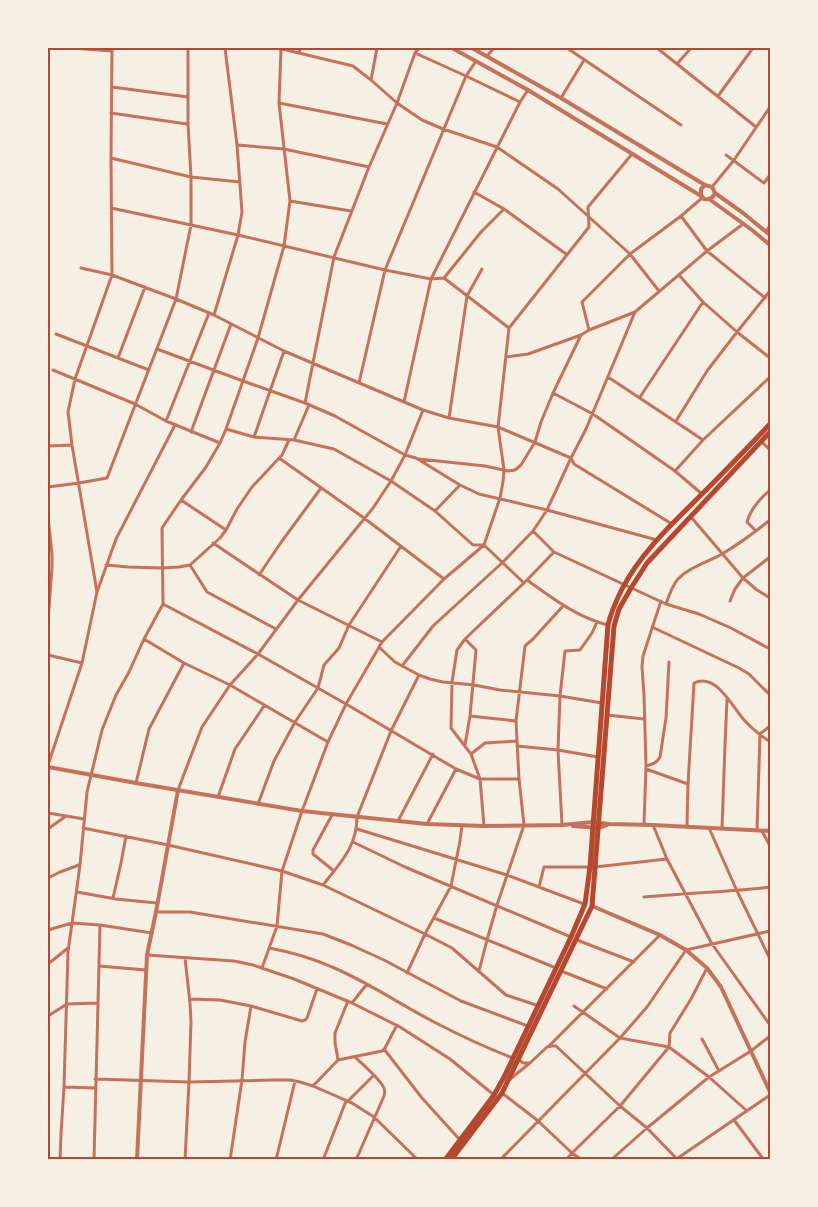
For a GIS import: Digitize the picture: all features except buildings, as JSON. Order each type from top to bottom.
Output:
[{"type":"main road","points":[[596,825],[602,702],[608,625],[613,606],[640,560],[657,540],[770,424]]},
{"type":"main road","points":[[451,1160],[502,1093],[509,1080],[529,1026],[592,906],[596,825],[614,626],[619,609],[630,588],[647,563],[770,432]]},
{"type":"main road","points":[[574,938],[585,904],[593,867]]},
{"type":"main road","points":[[445,1160],[494,1095],[516,1059],[558,970]]},
{"type":"street","points":[[73,48],[112,49],[112,275],[75,379],[68,412],[97,592]]},
{"type":"street","points":[[48,487],[107,478],[176,299],[191,225],[188,48]]},
{"type":"street","points":[[214,316],[238,235],[242,212],[237,145],[225,48]]},
{"type":"street","points":[[60,1160],[69,948],[87,792],[102,730],[108,714],[163,604],[162,528],[180,500],[206,467],[220,443],[258,338],[284,246],[290,201],[279,103],[279,48],[354,66],[397,103],[422,120],[497,147],[558,189],[630,254],[659,291]]},
{"type":"street","points":[[299,53],[300,48]]},
{"type":"street","points":[[371,80],[378,48]]},
{"type":"street","points":[[305,403],[334,258],[369,166],[397,103],[415,53],[419,48]]},
{"type":"street","points":[[452,48],[528,90],[702,197],[709,199],[770,245]]},
{"type":"street","points":[[472,48],[560,98],[705,186],[712,186],[734,160],[770,107]]},
{"type":"street","points":[[487,56],[494,48]]},
{"type":"street","points":[[568,48],[681,126]]},
{"type":"street","points":[[657,48],[756,127]]},
{"type":"street","points":[[677,64],[691,48]]},
{"type":"street","points":[[718,96],[753,48]]},
{"type":"street","points":[[415,53],[520,102]]},
{"type":"street","points":[[560,98],[584,60]]},
{"type":"street","points":[[359,383],[385,270],[466,76],[476,61]]},
{"type":"street","points":[[112,87],[188,97]]},
{"type":"street","points":[[404,402],[431,279],[520,102],[528,90]]},
{"type":"street","points":[[279,103],[387,124]]},
{"type":"street","points":[[111,113],[188,124]]},
{"type":"street","points":[[237,145],[284,149],[369,166]]},
{"type":"street","points":[[262,968],[277,926],[282,871],[328,742],[346,704],[382,642],[444,578],[484,545],[500,498],[503,482],[504,470],[498,427],[509,328],[589,227],[588,207],[632,153]]},
{"type":"street","points":[[726,155],[764,183],[770,175]]},
{"type":"street","points":[[111,158],[191,177],[240,182]]},
{"type":"street","points":[[702,197],[700,190],[705,186]]},
{"type":"street","points":[[709,199],[713,197],[714,193],[712,186]]},
{"type":"street","points":[[474,192],[504,209],[566,254]]},
{"type":"street","points":[[714,193],[770,235]]},
{"type":"street","points":[[589,330],[582,302],[630,254],[681,216],[702,197]]},
{"type":"street","points":[[290,201],[351,211]]},
{"type":"street","points":[[111,208],[238,235],[385,270],[431,279],[444,278],[509,328]]},
{"type":"street","points":[[444,278],[480,232],[504,209]]},
{"type":"street","points":[[681,216],[707,251],[765,298]]},
{"type":"street","points":[[506,358],[528,354],[581,335],[635,312],[707,251],[743,224]]},
{"type":"street","points":[[766,232],[770,225]]},
{"type":"street","points":[[81,268],[112,275],[176,299],[284,351],[423,410],[449,418],[498,427],[535,442],[571,458],[574,464],[672,524]]},
{"type":"street","points":[[449,418],[467,296],[482,269]]},
{"type":"street","points":[[679,275],[703,302],[770,358]]},
{"type":"street","points":[[118,358],[145,287]]},
{"type":"street","points":[[676,421],[707,371],[770,292]]},
{"type":"street","points":[[640,397],[703,302]]},
{"type":"street","points":[[402,666],[433,626],[503,562],[533,531],[547,510],[593,414],[635,312]]},
{"type":"street","points":[[166,421],[208,313]]},
{"type":"street","points":[[191,432],[231,324]]},
{"type":"street","points":[[56,334],[149,370]]},
{"type":"street","points":[[157,349],[305,403],[335,416],[405,455],[508,471],[515,470],[520,465],[535,442],[553,393],[581,335]]},
{"type":"street","points":[[254,437],[284,351]]},
{"type":"street","points":[[53,370],[135,404],[166,421],[220,443]]},
{"type":"street","points":[[608,377],[703,440]]},
{"type":"street","points":[[674,471],[703,440],[770,377]]},
{"type":"street","points":[[553,393],[593,414],[674,471],[702,494]]},
{"type":"street","points":[[106,565],[162,568],[190,564],[220,538],[226,530],[237,509],[252,488],[282,455],[292,440],[309,405]]},
{"type":"street","points":[[138,1160],[140,1080],[147,955],[178,790],[202,728],[230,685],[258,654],[391,482],[405,455],[423,410]]},
{"type":"street","points":[[175,425],[116,539],[106,565],[97,592],[82,663],[48,766],[302,811],[427,824],[484,826],[644,824],[770,831]]},
{"type":"street","points":[[226,429],[254,437],[292,440],[334,449],[391,482],[436,512],[473,544],[484,545],[526,581],[563,606],[597,622],[608,625]]},
{"type":"street","points":[[762,441],[770,450]]},
{"type":"street","points":[[48,446],[72,445]]},
{"type":"street","points":[[279,458],[444,578]]},
{"type":"street","points":[[416,458],[479,494],[547,510],[657,540]]},
{"type":"street","points":[[436,512],[460,484]]},
{"type":"street","points":[[259,575],[320,488]]},
{"type":"street","points":[[756,532],[747,522],[749,514],[760,499],[770,490]]},
{"type":"street","points":[[180,500],[226,530]]},
{"type":"street","points":[[691,516],[743,578],[770,598]]},
{"type":"street","points":[[48,517],[52,554],[48,621]]},
{"type":"street","points":[[666,604],[677,580],[684,574],[723,553],[756,532],[770,520]]},
{"type":"street","points":[[533,531],[554,552],[666,604],[699,614],[731,628],[770,648]]},
{"type":"street","points":[[213,543],[298,600],[382,642]]},
{"type":"street","points":[[258,804],[274,761],[295,722],[318,688],[324,665],[339,648],[349,625],[401,546]]},
{"type":"street","points":[[484,826],[480,779],[471,754],[451,728],[452,682],[457,650],[465,639],[554,552]]},
{"type":"street","points":[[730,601],[735,589],[743,578],[770,556]]},
{"type":"street","points":[[190,564],[208,592],[276,629]]},
{"type":"street","points":[[644,824],[646,768],[642,667],[643,656],[661,601]]},
{"type":"street","points":[[163,604],[258,654],[456,768],[480,779],[519,779]]},
{"type":"street","points":[[479,971],[497,905],[524,825],[516,721],[525,646],[563,606]]},
{"type":"street","points":[[562,825],[558,750],[560,696],[565,651],[580,650],[597,622]]},
{"type":"street","points":[[652,627],[740,668],[750,674],[770,695]]},
{"type":"street","points":[[144,639],[184,663],[230,685],[328,742]]},
{"type":"street","points":[[465,639],[476,650],[470,716],[465,746]]},
{"type":"street","points":[[379,647],[394,662],[419,675],[443,682],[472,684],[602,702]]},
{"type":"street","points":[[48,656],[82,663]]},
{"type":"street","points":[[646,768],[657,761],[660,756],[666,718],[668,662]]},
{"type":"street","points":[[136,783],[149,729],[184,663]]},
{"type":"street","points":[[323,885],[345,858],[353,842],[358,817],[391,731],[419,675]]},
{"type":"street","points":[[687,826],[694,683],[699,680],[710,682],[721,689],[746,723],[770,742]]},
{"type":"street","points":[[722,828],[727,698]]},
{"type":"street","points":[[218,797],[235,749],[264,706]]},
{"type":"street","points":[[607,715],[644,720]]},
{"type":"street","points":[[470,716],[516,721]]},
{"type":"street","points":[[757,830],[760,734],[770,726]]},
{"type":"street","points":[[471,754],[485,743],[517,741]]},
{"type":"street","points":[[517,746],[558,750],[598,757]]},
{"type":"street","points":[[398,821],[433,754]]},
{"type":"street","points":[[427,824],[456,768]]},
{"type":"street","points":[[646,768],[688,784]]},
{"type":"street","points":[[48,813],[84,819]]},
{"type":"street","points":[[332,815],[313,850],[314,854],[334,871]]},
{"type":"street","points":[[48,829],[66,816]]},
{"type":"street","points":[[407,973],[425,934],[451,886],[462,825]]},
{"type":"street","points":[[653,825],[666,859],[712,944],[770,1025]]},
{"type":"street","points":[[709,827],[770,959]]},
{"type":"street","points":[[83,828],[282,871],[323,885],[452,948],[506,995],[539,1006]]},
{"type":"street","points":[[357,829],[507,875],[585,904]]},
{"type":"street","points":[[762,831],[770,846]]},
{"type":"street","points":[[113,898],[122,863],[126,836]]},
{"type":"street","points":[[353,842],[405,867],[634,962]]},
{"type":"street","points":[[539,887],[544,867],[593,867],[666,859]]},
{"type":"street","points":[[48,878],[80,865]]},
{"type":"street","points":[[644,897],[770,887]]},
{"type":"street","points":[[76,892],[158,903]]},
{"type":"street","points":[[549,1046],[560,1048],[584,1073],[647,1128],[677,1159],[770,1094],[721,987],[707,968],[686,950],[660,935],[592,906]]},
{"type":"street","points":[[156,912],[190,912],[323,934],[384,960],[461,1002],[529,1026]]},
{"type":"street","points":[[434,918],[607,990]]},
{"type":"street","points":[[48,930],[72,923],[152,933]]},
{"type":"street","points":[[94,1160],[100,925]]},
{"type":"street","points":[[501,1158],[620,1038],[647,1007],[686,950],[770,931]]},
{"type":"street","points":[[509,1080],[549,1046],[660,935]]},
{"type":"street","points":[[48,964],[69,948]]},
{"type":"street","points":[[269,948],[287,951],[333,967],[482,1046],[525,1064],[531,1062]]},
{"type":"street","points":[[147,955],[253,965],[294,979],[350,1002],[397,1025],[450,1059],[494,1095]]},
{"type":"street","points":[[185,958],[190,999],[189,1082],[185,1160]]},
{"type":"street","points":[[99,966],[146,970]]},
{"type":"street","points":[[566,1160],[620,1106],[669,1047],[670,1033],[692,999],[707,968]]},
{"type":"street","points":[[338,1060],[335,1033],[350,1002],[367,984]]},
{"type":"street","points":[[190,999],[220,1000],[251,1006],[304,1021],[307,1018],[317,989]]},
{"type":"street","points":[[48,1016],[67,1004],[98,1003]]},
{"type":"street","points":[[230,1160],[251,1006]]},
{"type":"street","points":[[574,1006],[620,1038],[669,1047],[709,1077],[747,1111]]},
{"type":"street","points":[[313,1086],[338,1060],[382,1051],[397,1025]]},
{"type":"street","points":[[612,1160],[647,1128],[709,1077],[751,1051],[770,1036]]},
{"type":"street","points":[[702,1039],[719,1071]]},
{"type":"street","points":[[384,1049],[422,1098],[460,1140]]},
{"type":"street","points":[[355,1057],[374,1075],[385,1091],[356,1160]]},
{"type":"street","points":[[323,1160],[347,1101],[374,1075]]},
{"type":"street","points":[[96,1079],[189,1082],[295,1081],[313,1086],[347,1101],[374,1117],[418,1160]]},
{"type":"street","points":[[276,1160],[295,1081]]},
{"type":"street","points":[[64,1087],[95,1088]]},
{"type":"street","points":[[502,1093],[537,1120],[582,1160]]},
{"type":"street","points":[[734,1120],[764,1160]]},
{"type":"street","points":[[501,1158],[521,1160]]}]
